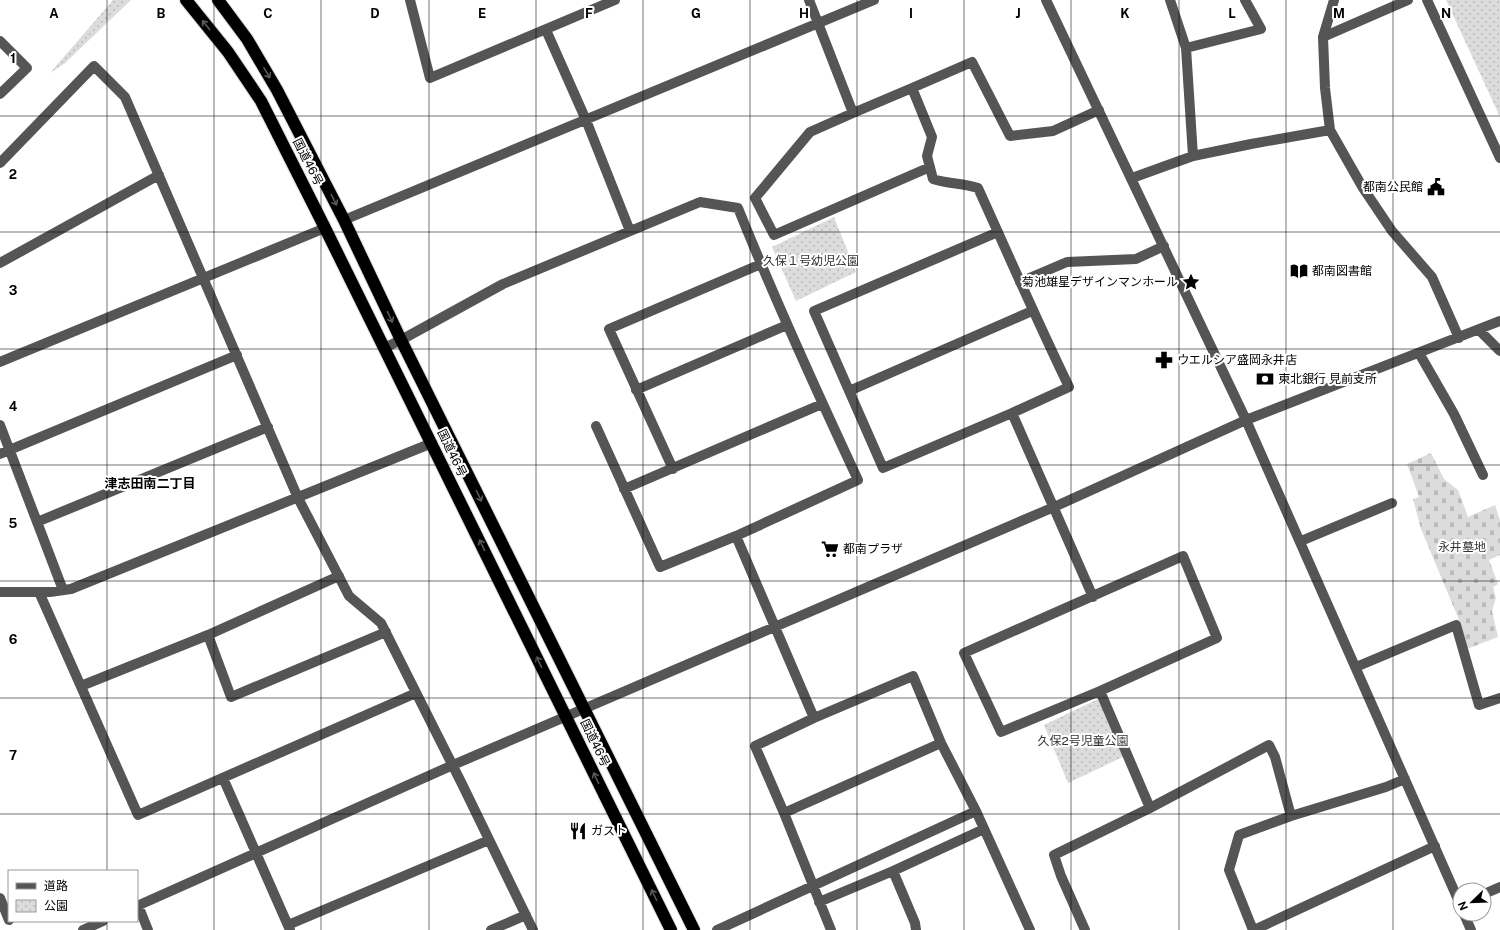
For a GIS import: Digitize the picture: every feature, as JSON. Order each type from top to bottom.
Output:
[{"type":"highway","name":"国道46号","points":[[186,0],[228,52],[261,101],[432,443],[671,930]]},
{"type":"highway","name":"国道46号","points":[[218,0],[247,39],[277,90],[344,220],[401,340],[694,930]]},
{"type":"street","points":[[410,0],[430,78],[615,0]]},
{"type":"street","points":[[809,0],[853,113]]},
{"type":"street","points":[[344,220],[874,0]]},
{"type":"street","points":[[1046,0],[1246,420],[1301,541],[1452,885]]},
{"type":"street","points":[[1170,0],[1186,48],[1193,156]]},
{"type":"street","points":[[1186,48],[1261,29],[1245,0]]},
{"type":"street","points":[[1334,0],[1323,37],[1325,88],[1330,130],[1364,188],[1392,231],[1432,277],[1459,338]]},
{"type":"street","points":[[1323,37],[1408,0]]},
{"type":"street","points":[[1426,0],[1500,158]]},
{"type":"street","points":[[546,30],[586,120],[630,231]]},
{"type":"street","points":[[0,41],[27,68],[0,94]]},
{"type":"street","points":[[930,167],[774,235],[755,198],[810,132],[972,62],[1010,136],[1053,130],[1099,110]]},
{"type":"street","points":[[0,163],[94,66],[125,97],[298,498],[349,596],[381,623],[386,632],[453,765],[533,930]]},
{"type":"street","points":[[912,88],[932,136],[927,156],[933,179],[978,188],[998,232],[1020,282],[1032,311],[1068,388],[883,468],[814,311],[998,232]]},
{"type":"street","points":[[1132,178],[1193,156],[1330,130]]},
{"type":"street","points":[[0,263],[159,175]]},
{"type":"street","points":[[384,348],[503,284],[700,202],[738,208],[760,264],[822,404],[858,480],[736,536],[660,567],[596,426]]},
{"type":"street","points":[[0,362],[325,228]]},
{"type":"street","points":[[1020,282],[1067,262],[1136,259],[1164,246]]},
{"type":"street","points":[[673,469],[609,329],[760,264]]},
{"type":"street","points":[[849,391],[1032,311]]},
{"type":"street","points":[[138,906],[565,716],[1054,507],[1246,420],[1500,321]]},
{"type":"street","points":[[636,390],[788,325]]},
{"type":"street","points":[[1479,330],[1500,351]]},
{"type":"street","points":[[1419,353],[1454,414],[1483,475]]},
{"type":"street","points":[[5,452],[237,356]]},
{"type":"street","points":[[624,489],[822,404]]},
{"type":"street","points":[[1012,413],[1093,597]]},
{"type":"street","points":[[0,425],[5,452],[37,522],[63,590]]},
{"type":"street","points":[[37,522],[268,427]]},
{"type":"street","points":[[0,592],[39,592],[71,589],[432,443]]},
{"type":"street","points":[[1301,541],[1392,503]]},
{"type":"street","points":[[736,536],[814,718]]},
{"type":"street","points":[[1183,556],[1217,638],[1100,691],[1001,732],[964,653],[1183,556]]},
{"type":"street","points":[[81,686],[208,635],[339,576]]},
{"type":"street","points":[[39,592],[138,815],[416,693]]},
{"type":"street","points":[[1356,667],[1456,625],[1479,705],[1500,698]]},
{"type":"street","points":[[208,635],[231,697],[386,632]]},
{"type":"street","points":[[831,930],[812,886],[784,813],[754,746],[814,718],[913,676],[942,743],[976,811],[1030,930]]},
{"type":"street","points":[[1100,691],[1150,808]]},
{"type":"street","points":[[784,813],[942,743]]},
{"type":"street","points":[[1086,930],[1061,876],[1054,855],[1150,808],[1269,745],[1275,758],[1291,816]]},
{"type":"street","points":[[223,778],[289,927],[489,840]]},
{"type":"street","points":[[1405,779],[1386,787],[1291,816],[1240,835],[1229,870],[1254,930],[1276,926],[1435,846]]},
{"type":"street","points":[[717,930],[976,811]]},
{"type":"street","points":[[819,902],[893,871],[984,829]]},
{"type":"street","points":[[893,871],[915,923],[916,930]]},
{"type":"street","points":[[0,898],[8,918]]},
{"type":"street","points":[[138,908],[148,930]]},
{"type":"street","points":[[491,930],[526,915]]},
{"type":"street","points":[[83,930],[101,922]]},
{"type":"green space","points":[[113,0],[131,0],[64,64],[50,73]]},
{"type":"green space","points":[[1446,0],[1500,0],[1500,117]]},
{"type":"green space","name":"久保１号幼児公園","points":[[834,217],[856,272],[796,301],[772,247]]},
{"type":"green space","name":"永井墓地","points":[[1431,453],[1444,479],[1458,490],[1468,517],[1495,505],[1500,520],[1500,555],[1489,560],[1498,584],[1493,587],[1496,598],[1492,611],[1498,637],[1467,649],[1460,628],[1462,627],[1421,529],[1413,499],[1419,497],[1407,464]]},
{"type":"green space","name":"久保2号児童公園","points":[[1098,699],[1123,757],[1068,783],[1044,725]]},
{"type":"place","name":"都南公民館","points":[[1436,187]]},
{"type":"place","name":"都南図書館","points":[[1299,271]]},
{"type":"place","name":"菊池雄星デザインマンホール","points":[[1191,282]]},
{"type":"place","name":"ウエルシア盛岡永井店","points":[[1164,360]]},
{"type":"place","name":"東北銀行 見前支所","points":[[1265,379]]},
{"type":"place","name":"都南プラザ","points":[[830,549]]},
{"type":"place","name":"ガスト","points":[[578,831]]},
{"type":"district","name":"津志田南二丁目","points":[[150,483]]}]
